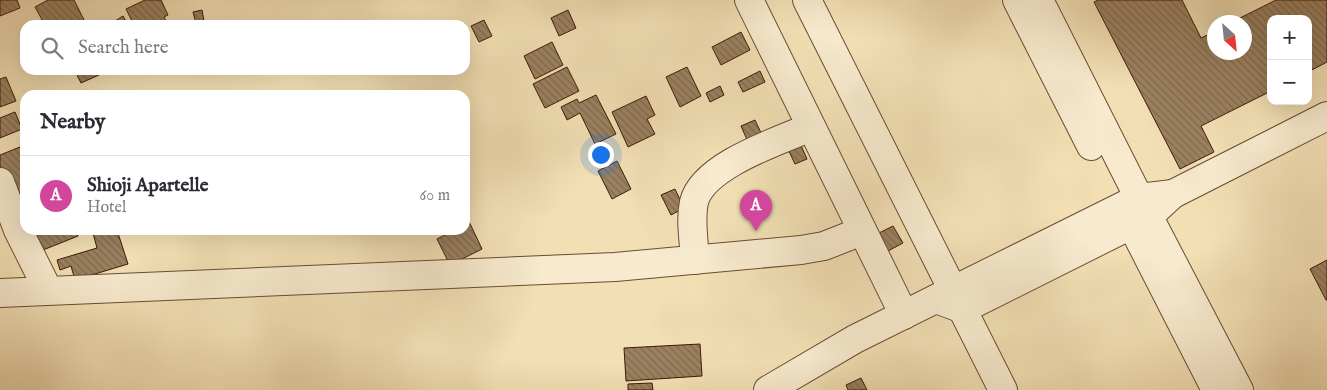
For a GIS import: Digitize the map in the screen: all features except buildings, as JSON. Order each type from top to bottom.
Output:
[{"type":"street","points":[[749,0],[904,315]]},
{"type":"street","points":[[807,0],[951,299],[1003,390]]},
{"type":"street","points":[[1017,0],[1135,211],[1239,390]]},
{"type":"street","points":[[1040,0],[1216,390]]},
{"type":"street","points":[[768,390],[855,339],[904,315],[951,299],[1173,194],[1327,116]]},
{"type":"street","points":[[695,260],[694,201],[709,177],[756,151],[811,127]]},
{"type":"street","points":[[0,182],[20,234]]},
{"type":"street","points":[[0,293],[525,272],[695,260],[824,246],[862,231]]},
{"type":"street","points":[[20,235],[48,290]]},
{"type":"place","name":"Shioji Apartelle","points":[[756,231]]}]
